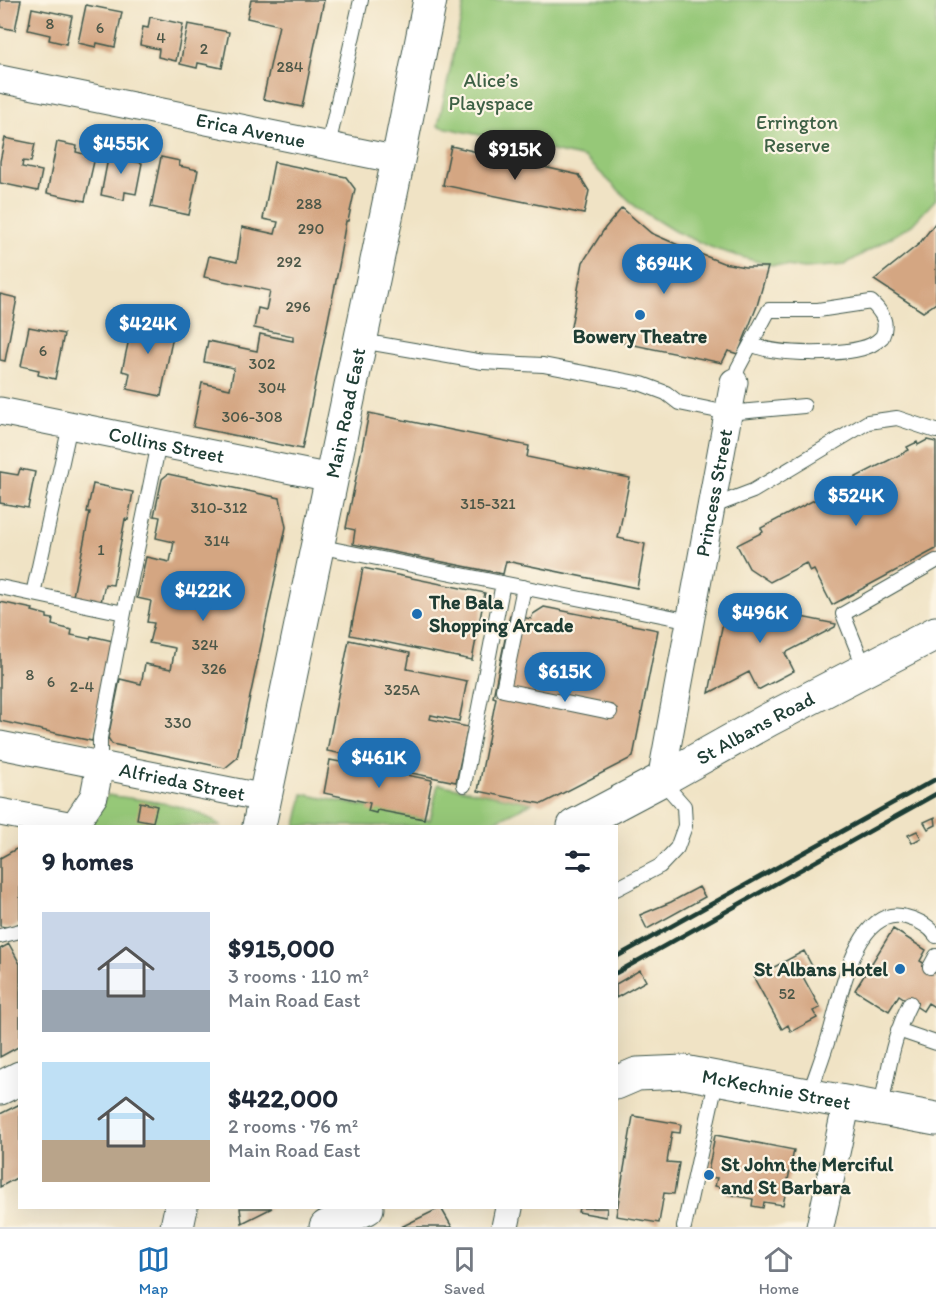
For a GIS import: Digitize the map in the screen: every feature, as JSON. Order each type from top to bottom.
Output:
[{"type":"main road","name":"Main Road East","points":[[262,812],[398,160],[428,0]]},
{"type":"main road","name":"St Albans Road","points":[[576,825],[768,720],[936,633]]},
{"type":"main road","name":"McKechnie Street","points":[[618,1082],[637,1074],[684,1071],[936,1119]]},
{"type":"main road","points":[[0,1088],[18,1079]]},
{"type":"main road","points":[[177,1227],[181,1209]]},
{"type":"main road","points":[[328,1226],[365,1209]]},
{"type":"street","name":"Erica Avenue","points":[[0,79],[398,160]]},
{"type":"street","name":"Princess Street","points":[[661,780],[734,382]]},
{"type":"street","name":"Collins Street","points":[[0,411],[331,478]]},
{"type":"street","name":"Alfrieda Street","points":[[0,745],[100,765],[262,812]]},
{"type":"street","name":"Alfrieda Street","points":[[0,812],[68,825],[81,822],[94,796],[100,765]]},
{"type":"street","points":[[820,1227],[847,1102]]},
{"type":"street","points":[[505,1227],[509,1209]]},
{"type":"lane","points":[[328,146],[361,0]]},
{"type":"lane","points":[[734,382],[738,368],[769,310],[818,310],[871,302],[880,311],[886,325],[882,338],[869,346],[841,351],[787,353],[761,349],[752,344]]},
{"type":"lane","points":[[359,341],[483,362],[543,365],[642,384],[666,393],[679,403],[728,413],[804,406]]},
{"type":"lane","points":[[711,507],[753,491],[868,422],[897,418],[936,431]]},
{"type":"lane","points":[[33,594],[70,425]]},
{"type":"lane","points":[[100,765],[100,738],[159,443]]},
{"type":"lane","points":[[317,546],[691,621]]},
{"type":"lane","points":[[866,670],[843,614],[936,561]]},
{"type":"lane","points":[[464,785],[503,583]]},
{"type":"lane","points":[[0,587],[124,613]]},
{"type":"lane","points":[[524,587],[503,690],[610,712]]},
{"type":"lane","points":[[618,889],[660,866],[677,848],[685,826],[684,806],[661,780]]},
{"type":"lane","points":[[809,1095],[830,1034],[846,975],[860,942],[871,928],[884,918],[896,914],[910,918],[931,929],[936,936]]},
{"type":"lane","points":[[0,936],[18,932]]},
{"type":"lane","points":[[880,1108],[893,1045],[910,1003]]},
{"type":"lane","points":[[898,1030],[936,1043]]},
{"type":"lane","points":[[684,1227],[717,1077]]},
{"type":"green space","name":"Errington Reserve","points":[[465,0],[936,0],[936,199],[912,225],[844,265],[805,268],[765,264],[715,249],[674,231],[637,208],[585,158],[438,126]]},
{"type":"green space","points":[[438,784],[532,803],[487,825],[296,825],[303,794],[430,820]]},
{"type":"green space","points":[[108,795],[182,807],[220,825],[92,825],[95,810]]},
{"type":"building","points":[[0,0],[21,0],[15,30],[0,27]]},
{"type":"building","points":[[251,0],[324,0],[302,107],[263,99],[279,25],[247,18]]},
{"type":"building","points":[[86,5],[122,12],[115,47],[97,43],[96,47],[78,43]]},
{"type":"building","points":[[32,8],[72,16],[66,44],[49,40],[50,35],[28,30]]},
{"type":"building","points":[[150,17],[183,24],[176,61],[158,57],[159,49],[140,45],[143,27],[148,28]]},
{"type":"building","points":[[188,24],[229,32],[222,68],[198,63],[197,68],[180,64]]},
{"type":"building","points":[[5,138],[35,144],[31,162],[23,161],[22,167],[42,171],[38,191],[0,183],[0,161]]},
{"type":"building","points":[[57,142],[77,146],[76,152],[95,157],[85,201],[47,193]]},
{"type":"building","points":[[451,146],[579,175],[589,191],[584,214],[443,185]]},
{"type":"building","points":[[110,148],[128,152],[126,160],[142,163],[136,194],[125,192],[124,200],[101,195]]},
{"type":"building","points":[[161,157],[180,161],[179,166],[198,170],[189,215],[151,207]]},
{"type":"building","points":[[274,162],[346,177],[355,189],[348,221],[346,221],[302,449],[193,427],[202,383],[230,389],[234,368],[204,362],[208,341],[257,351],[260,334],[293,341],[293,336],[254,328],[258,308],[266,310],[270,291],[204,277],[209,256],[237,262],[242,227],[275,234],[278,222],[263,219]]},
{"type":"building","points":[[622,208],[651,233],[685,248],[723,263],[745,267],[768,267],[757,306],[738,354],[728,351],[722,363],[570,332],[583,262],[605,228]]},
{"type":"building","points":[[936,222],[936,303],[923,312],[874,280],[919,244]]},
{"type":"building","points":[[0,294],[17,298],[5,361],[0,360]]},
{"type":"building","points":[[134,317],[175,325],[161,396],[127,389],[130,373],[122,371],[129,339],[124,337],[127,322],[133,324]]},
{"type":"building","points":[[29,327],[64,334],[55,379],[38,375],[39,370],[21,366]]},
{"type":"building","points":[[369,413],[529,446],[527,457],[630,478],[618,538],[645,544],[637,588],[506,561],[503,574],[353,544],[355,530],[346,528]]},
{"type":"building","points":[[927,440],[936,442],[936,549],[832,605],[814,570],[810,572],[806,563],[770,582],[749,568],[737,545],[763,532],[761,528],[822,496],[820,493],[830,487],[831,490],[909,450],[907,447]]},
{"type":"building","points":[[20,469],[35,472],[28,508],[0,503],[0,472],[18,475]]},
{"type":"building","points":[[168,474],[280,498],[286,527],[237,758],[225,768],[112,744],[108,738],[120,679],[141,684],[145,664],[171,669],[175,648],[149,643],[154,623],[147,622],[151,601],[137,598],[146,557],[170,562],[174,542],[156,538],[160,517],[154,516],[162,479]]},
{"type":"building","points":[[93,484],[133,492],[128,520],[125,519],[113,585],[105,584],[101,602],[73,596],[90,512],[87,512]]},
{"type":"building","name":"The Bala Shopping Arcade","points":[[363,568],[485,593],[472,660],[350,635]]},
{"type":"building","points":[[0,602],[33,609],[32,611],[47,615],[47,618],[53,619],[52,625],[72,630],[71,635],[90,639],[91,636],[113,641],[92,741],[0,721]]},
{"type":"building","points":[[727,602],[836,624],[835,627],[785,653],[794,671],[758,690],[749,672],[709,693]]},
{"type":"building","points":[[544,607],[658,630],[633,757],[542,804],[478,791],[496,698],[493,697],[510,615],[531,619],[533,614]]},
{"type":"building","points":[[349,640],[410,653],[407,669],[467,681],[459,721],[431,715],[430,719],[468,727],[456,782],[372,765],[373,760],[327,751]]},
{"type":"building","points":[[330,760],[432,780],[424,819],[377,810],[376,813],[368,811],[370,803],[324,793]]},
{"type":"building","points":[[140,802],[157,806],[153,822],[137,819]]},
{"type":"building","points":[[935,817],[936,825],[928,829],[924,822]]},
{"type":"building","points":[[917,831],[921,838],[912,843],[908,835]]},
{"type":"building","points":[[18,850],[18,924],[10,928],[0,926],[0,858]]},
{"type":"building","points":[[699,887],[705,897],[647,929],[640,915]]},
{"type":"building","name":"St Albans Hotel","points":[[893,929],[926,950],[920,961],[936,971],[936,1008],[928,1003],[923,1011],[899,995],[889,1011],[855,990]]},
{"type":"building","points":[[9,944],[18,960],[18,1047],[0,1057],[0,949]]},
{"type":"building","points":[[804,951],[813,968],[802,975],[820,1008],[813,1011],[817,1018],[791,1032],[788,1025],[782,1029],[754,978]]},
{"type":"building","points":[[640,970],[646,981],[618,997],[618,983]]},
{"type":"building","points":[[18,1105],[18,1177],[0,1187],[0,1114]]},
{"type":"building","points":[[633,1116],[681,1124],[680,1133],[672,1132],[667,1162],[679,1163],[674,1194],[664,1193],[659,1223],[616,1216]]},
{"type":"building","points":[[715,1135],[794,1150],[783,1205],[764,1202],[763,1208],[752,1206],[753,1199],[726,1194],[727,1189],[715,1186],[717,1178],[707,1177]]},
{"type":"building","points":[[240,1209],[270,1209],[242,1223]]},
{"type":"building","points":[[442,1209],[452,1227],[401,1227]]},
{"type":"building","points":[[579,1209],[607,1209],[606,1217],[578,1212]]},
{"type":"railway","points":[[618,956],[936,779]]},
{"type":"railway","points":[[618,972],[936,794]]},
{"type":"place","name":"Bowery Theatre","points":[[640,315]]},
{"type":"place","name":"The Bala Shopping Arcade","points":[[417,614]]},
{"type":"place","name":"St Albans Hotel","points":[[900,969]]},
{"type":"place","name":"St John the Merciful and St Barbara","points":[[709,1175]]},
{"type":"park label","name":"Alice’s Playspace","points":[[491,92]]}]
